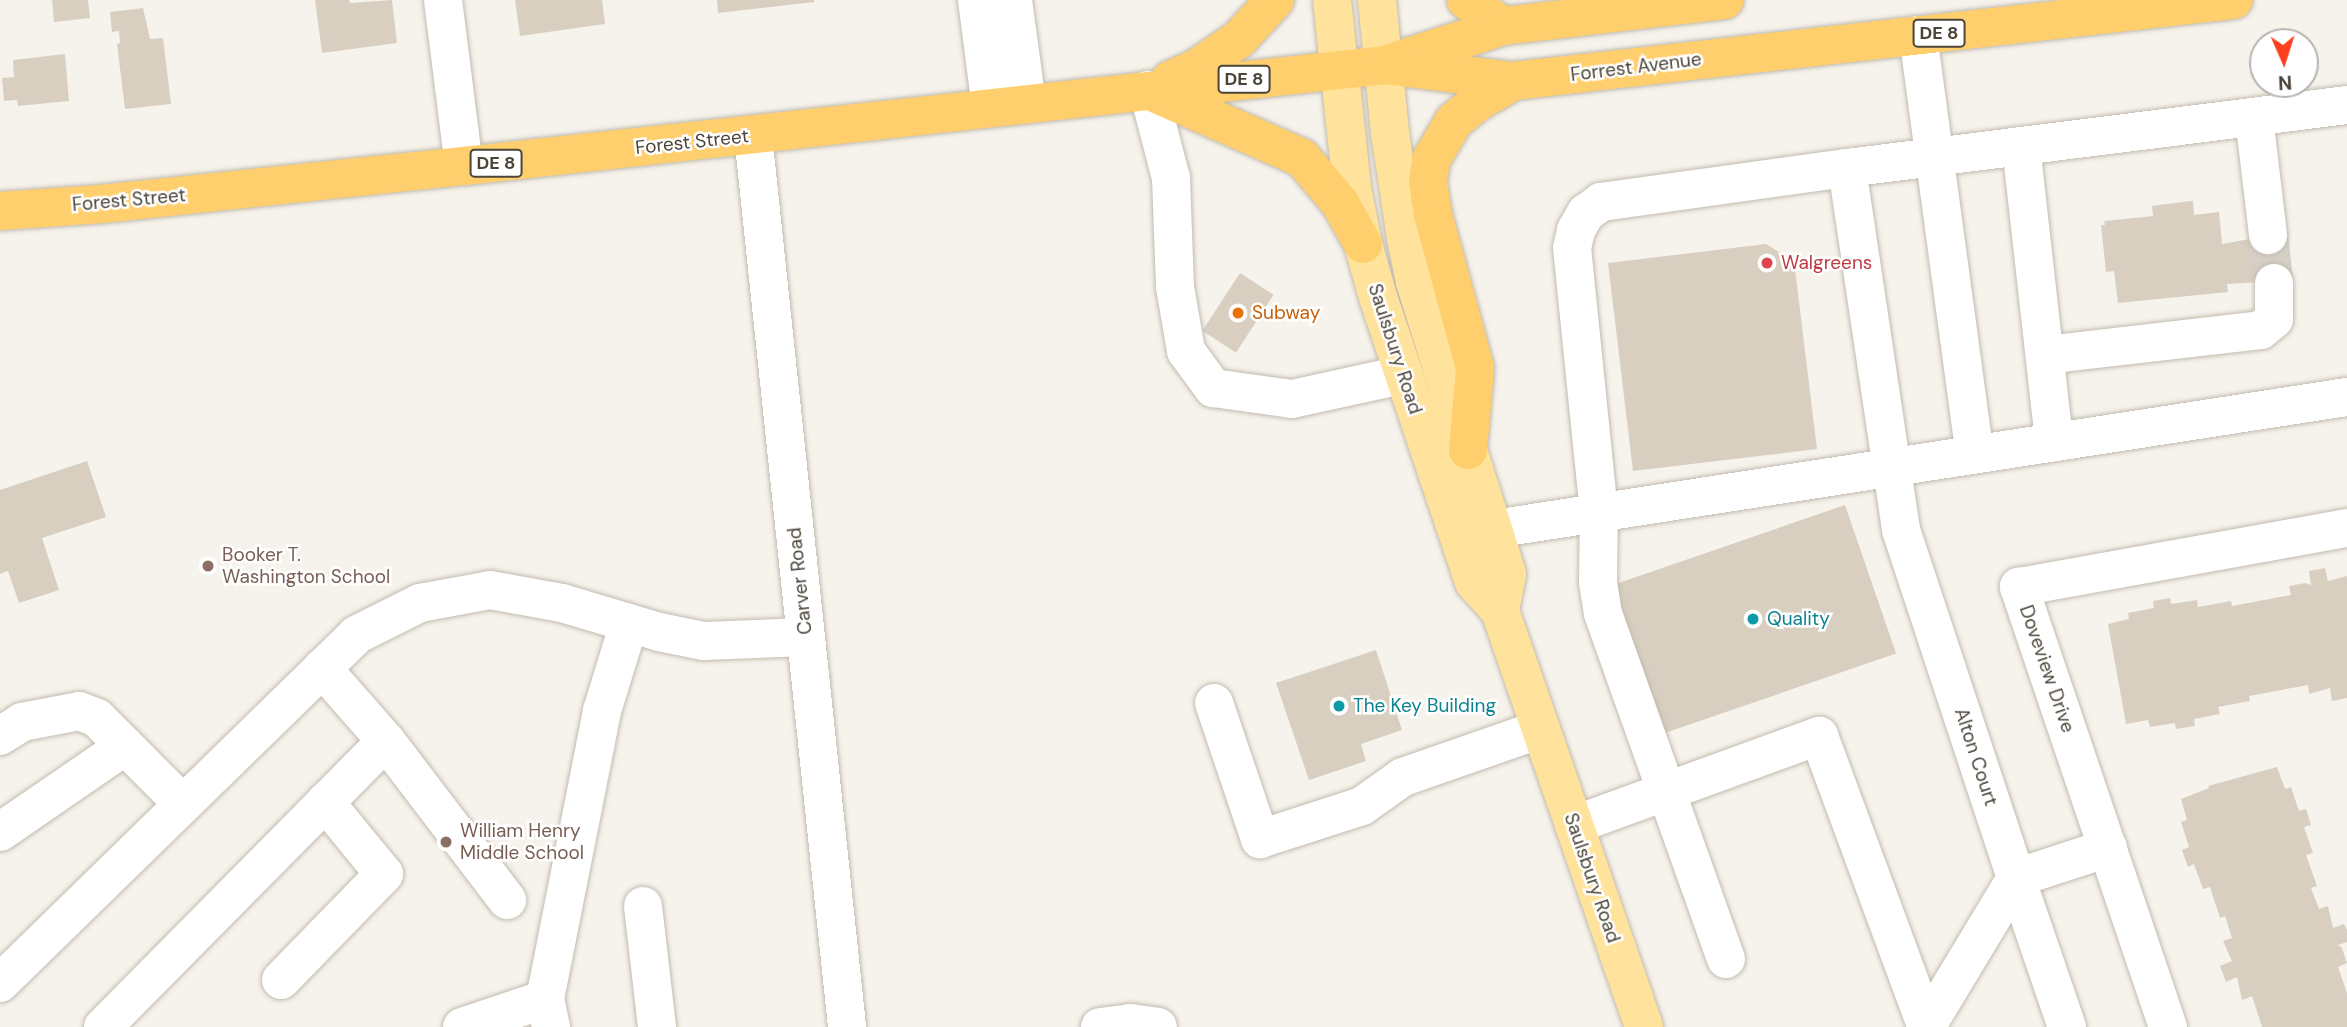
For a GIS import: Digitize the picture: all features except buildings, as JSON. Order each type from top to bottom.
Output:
[{"type":"highway","points":[[1148,90],[1197,68],[1239,39],[1275,0]]},
{"type":"highway","points":[[1466,0],[1503,26]]},
{"type":"highway","name":"DE 8","points":[[1384,65],[1503,26],[1724,0]]},
{"type":"highway","name":"Forrest Avenue","points":[[1384,65],[1513,81],[2233,0]]},
{"type":"highway","name":"Forest Street","points":[[0,211],[101,204],[464,166],[1384,65]]},
{"type":"highway","points":[[1468,450],[1475,368],[1436,227],[1428,182],[1431,160],[1454,121],[1479,101],[1513,81]]},
{"type":"highway","points":[[1148,90],[1302,158],[1340,203],[1363,244]]},
{"type":"main road","name":"Saulsbury Road","points":[[1332,0],[1352,188],[1363,244],[1402,375],[1474,582],[1500,611],[1644,1027]]},
{"type":"main road","name":"Saulsbury Road","points":[[1377,0],[1390,133],[1406,238],[1415,282],[1507,574],[1500,611]]},
{"type":"street","points":[[443,0],[464,166]]},
{"type":"street","points":[[977,0],[1009,106]]},
{"type":"street","points":[[1009,106],[1013,0]]},
{"type":"street","points":[[1918,35],[1975,454]]},
{"type":"street","points":[[1148,90],[1171,178],[1175,287],[1186,351],[1213,388],[1292,399],[1402,375]]},
{"type":"street","points":[[1726,959],[1602,614],[1598,581],[1600,513],[1572,248],[1576,230],[1586,213],[1601,202],[2347,105]]},
{"type":"street","points":[[2254,117],[2268,235]]},
{"type":"street","name":"Carver Road","points":[[753,135],[847,1027]]},
{"type":"street","points":[[2021,146],[2054,442]]},
{"type":"street","name":"Alton Court","points":[[1847,169],[1900,530],[2067,1027]]},
{"type":"street","points":[[2045,355],[2262,330],[2274,319],[2274,283]]},
{"type":"street","points":[[1494,529],[2347,397]]},
{"type":"street","name":"Doveview Drive","points":[[2168,1027],[2019,587],[2347,528]]},
{"type":"street","points":[[0,983],[356,635],[420,603],[490,590],[562,603],[704,641],[806,637]]},
{"type":"street","points":[[462,1027],[548,1013],[602,711],[629,623]]},
{"type":"street","points":[[321,668],[386,741],[507,901]]},
{"type":"street","points":[[1214,702],[1260,839],[1362,806],[1403,778],[1541,729]]},
{"type":"street","points":[[0,736],[22,722],[79,711],[97,718],[182,803]]},
{"type":"street","points":[[1574,825],[1819,736],[1926,1027]]},
{"type":"street","points":[[103,1027],[140,1012],[325,802],[386,741]]},
{"type":"street","points":[[0,832],[125,746]]},
{"type":"street","points":[[281,980],[384,874],[325,802]]},
{"type":"street","points":[[1926,1027],[2016,878],[2108,848]]},
{"type":"street","points":[[643,906],[657,1027]]},
{"type":"street","points":[[1100,1027],[1131,1023],[1158,1027]]},
{"type":"tunnel","points":[[2268,235],[2274,283]]},
{"type":"place","name":"Walgreens","points":[[1767,263]]},
{"type":"place","name":"Subway","points":[[1238,313]]},
{"type":"place","name":"Booker T. Washington School","points":[[208,566]]},
{"type":"place","name":"Quality","points":[[1753,619]]},
{"type":"place","name":"The Key Building","points":[[1339,706]]},
{"type":"place","name":"William Henry Middle School","points":[[446,842]]}]
